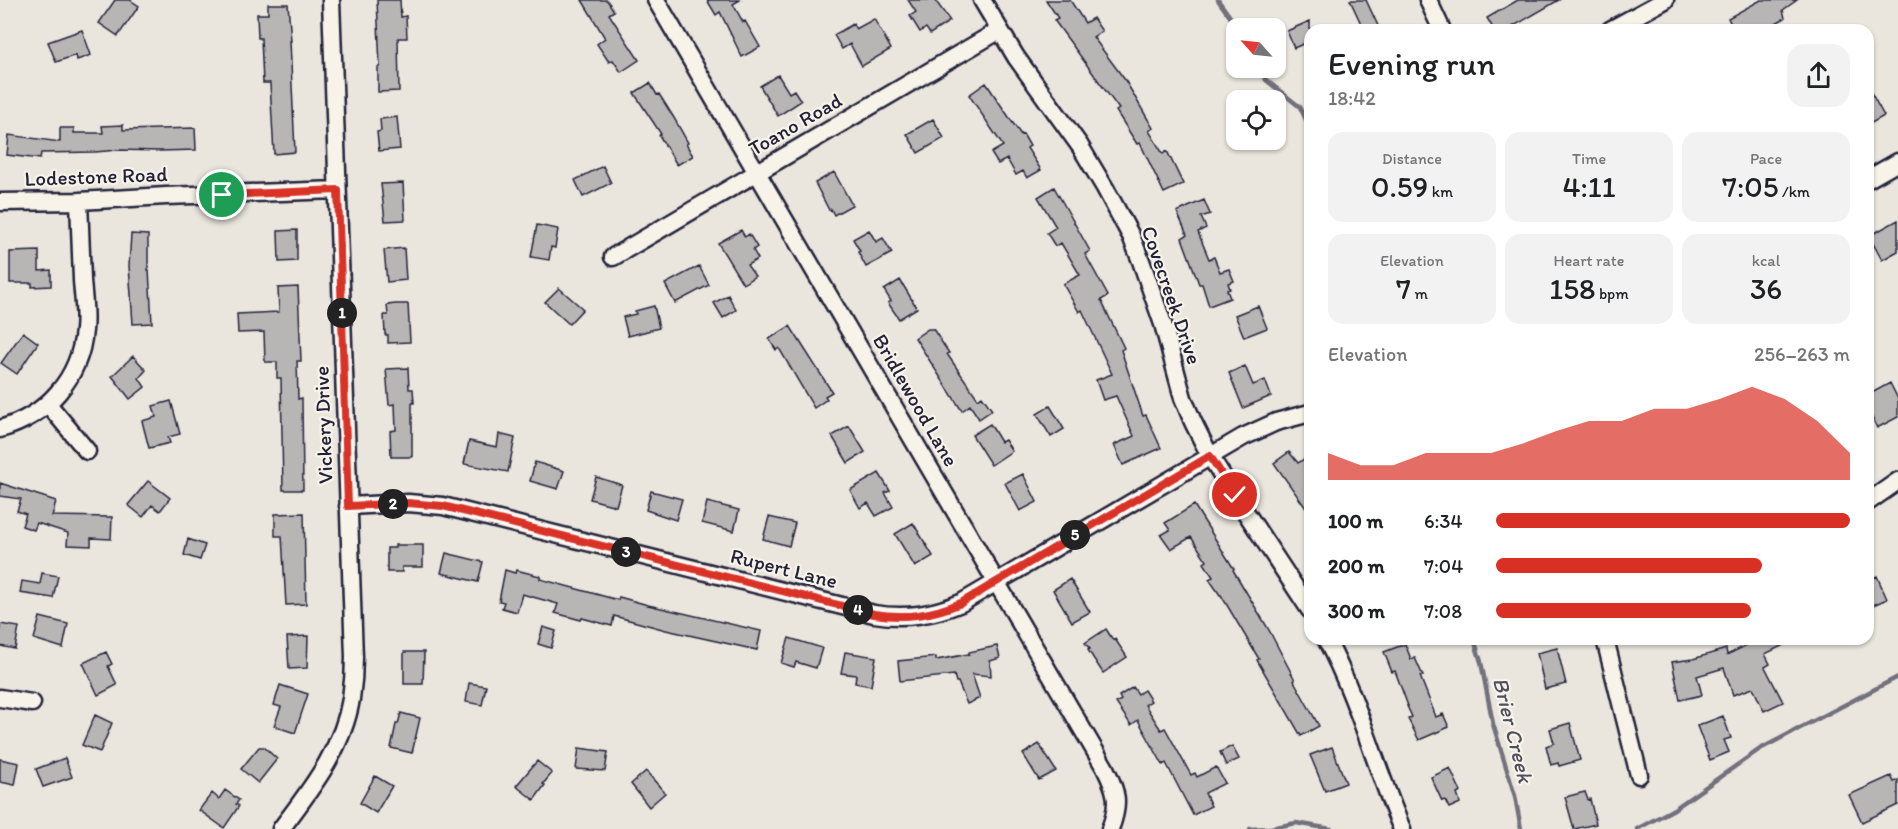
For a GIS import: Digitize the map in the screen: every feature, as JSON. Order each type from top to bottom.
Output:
[{"type":"street","name":"Vickery Drive","points":[[281,829],[327,764],[351,701],[354,657],[331,0]]},
{"type":"street","name":"Bridlewood Lane","points":[[656,0],[1109,776],[1117,805],[1116,815],[1110,829]]},
{"type":"street","name":"Covecreek Drive","points":[[982,0],[1016,57],[1080,146],[1131,236],[1163,324],[1183,398],[1193,422],[1210,456],[1304,601]]},
{"type":"street","points":[[1428,0],[1439,24]]},
{"type":"street","points":[[1621,24],[1665,0]]},
{"type":"street","name":"Toano Road","points":[[613,257],[1000,30]]},
{"type":"street","points":[[1874,176],[1898,162]]},
{"type":"street","name":"Lodestone Road","points":[[0,202],[79,201],[338,190]]},
{"type":"street","points":[[0,429],[31,416],[48,404],[65,384],[76,364],[84,330],[79,201]]},
{"type":"street","points":[[48,404],[87,451]]},
{"type":"street","name":"Rupert Lane","points":[[348,506],[408,503],[443,506],[874,614],[892,617],[928,615],[961,603],[1243,437],[1265,427],[1304,415]]},
{"type":"street","points":[[1874,498],[1898,481]]},
{"type":"street","points":[[1329,645],[1355,702],[1402,829]]},
{"type":"street","points":[[1607,645],[1639,776]]},
{"type":"street","points":[[0,698],[32,703]]},
{"type":"building","points":[[115,0],[130,0],[139,6],[118,36],[99,23]]},
{"type":"building","points":[[377,0],[400,0],[401,17],[406,16],[407,38],[398,38],[399,91],[378,92],[378,67],[380,67]]},
{"type":"building","points":[[582,0],[607,0],[614,11],[609,14],[639,60],[621,72],[613,60],[609,62],[597,44],[605,38]]},
{"type":"building","points":[[707,0],[740,0],[733,4],[760,47],[742,57],[720,12],[716,15]]},
{"type":"building","points":[[908,0],[935,0],[950,21],[930,34],[926,28],[920,32],[910,16],[916,12]]},
{"type":"building","points":[[1046,0],[1070,0],[1085,23],[1093,18],[1102,31],[1093,37],[1125,80],[1153,128],[1149,131],[1163,154],[1167,151],[1183,184],[1164,193],[1140,143],[1137,144],[1116,111],[1119,109],[1054,20],[1058,18]]},
{"type":"building","points":[[1350,0],[1366,0],[1377,24],[1361,24]]},
{"type":"building","points":[[1518,0],[1559,0],[1517,24],[1490,24],[1487,18]]},
{"type":"building","points":[[1761,0],[1797,0],[1783,10],[1785,18],[1774,24],[1731,24],[1728,18]]},
{"type":"building","points":[[268,4],[288,4],[295,152],[274,154],[270,83],[263,83],[261,38],[258,38],[257,14],[268,14]]},
{"type":"building","points":[[874,19],[891,49],[862,66],[850,44],[842,49],[834,35],[853,24],[856,29]]},
{"type":"building","points":[[1310,21],[1310,24],[1304,24],[1304,44],[1294,48],[1287,31]]},
{"type":"building","points":[[82,30],[91,55],[77,60],[76,55],[56,62],[48,42]]},
{"type":"building","points":[[778,75],[789,93],[794,90],[801,101],[778,116],[760,86]]},
{"type":"building","points":[[650,83],[674,118],[693,156],[677,165],[659,135],[661,134],[634,93]]},
{"type":"building","points":[[986,83],[1021,135],[1023,134],[1030,146],[1027,148],[1041,170],[1027,178],[1023,171],[1016,175],[1007,159],[998,164],[991,153],[1003,146],[969,95]]},
{"type":"building","points":[[1874,98],[1884,116],[1874,122]]},
{"type":"building","points":[[397,117],[400,149],[379,151],[377,132],[381,131],[380,119]]},
{"type":"building","points":[[933,119],[944,138],[918,153],[907,134]]},
{"type":"building","points":[[123,125],[123,130],[195,128],[196,150],[41,153],[40,159],[7,155],[9,135],[60,142],[60,128],[74,128],[74,133],[103,133],[102,126]]},
{"type":"building","points":[[603,166],[611,183],[583,197],[575,180]]},
{"type":"building","points":[[834,172],[852,205],[834,215],[815,183]]},
{"type":"building","points":[[403,183],[405,220],[385,221],[381,184]]},
{"type":"building","points":[[1054,187],[1090,251],[1085,254],[1108,296],[1101,300],[1124,348],[1121,350],[1143,416],[1146,415],[1161,448],[1123,465],[1114,445],[1134,436],[1116,396],[1103,400],[1096,380],[1112,374],[1082,310],[1079,312],[1063,284],[1080,275],[1061,243],[1055,246],[1047,233],[1056,227],[1038,197]]},
{"type":"building","points":[[1204,200],[1210,214],[1201,217],[1206,228],[1198,232],[1209,259],[1214,257],[1220,272],[1229,269],[1234,281],[1228,283],[1230,289],[1227,290],[1230,298],[1209,306],[1182,238],[1187,235],[1177,212]]},
{"type":"building","points":[[1898,220],[1898,251],[1882,260],[1874,245],[1874,233]]},
{"type":"building","points":[[537,225],[558,229],[555,248],[551,247],[549,260],[531,257]]},
{"type":"building","points":[[297,230],[297,261],[279,262],[278,231]]},
{"type":"building","points":[[741,230],[745,237],[749,234],[757,247],[753,250],[758,259],[747,265],[755,276],[743,284],[718,243]]},
{"type":"building","points":[[869,230],[876,242],[883,238],[892,253],[866,267],[853,239]]},
{"type":"building","points":[[131,234],[148,235],[152,323],[133,324],[129,266]]},
{"type":"building","points":[[404,248],[406,280],[387,282],[384,250]]},
{"type":"building","points":[[39,251],[39,271],[51,270],[51,286],[32,287],[32,283],[10,283],[10,252]]},
{"type":"building","points":[[699,266],[709,285],[675,303],[665,284]]},
{"type":"building","points":[[900,280],[917,308],[899,319],[888,303],[891,301],[884,290]]},
{"type":"building","points":[[298,287],[301,361],[297,361],[298,399],[302,398],[303,490],[283,490],[281,378],[277,378],[277,362],[265,362],[264,332],[238,333],[237,314],[279,312],[278,288]]},
{"type":"building","points":[[559,288],[583,309],[569,324],[545,302]]},
{"type":"building","points":[[728,295],[736,310],[723,318],[714,303]]},
{"type":"building","points":[[408,304],[410,342],[388,343],[388,335],[385,335],[384,315],[388,315],[387,305]]},
{"type":"building","points":[[654,306],[659,328],[628,336],[623,317]]},
{"type":"building","points":[[1258,306],[1267,328],[1244,337],[1235,315]]},
{"type":"building","points":[[790,326],[832,392],[825,396],[827,399],[814,408],[779,348],[776,350],[769,339]]},
{"type":"building","points":[[928,329],[933,329],[978,399],[982,396],[992,410],[979,419],[970,405],[962,411],[915,338]]},
{"type":"building","points":[[23,332],[38,343],[17,374],[1,363]]},
{"type":"building","points":[[133,356],[146,370],[139,378],[145,387],[130,399],[112,376]]},
{"type":"building","points":[[1245,366],[1253,385],[1265,380],[1271,396],[1243,408],[1229,373]]},
{"type":"building","points":[[408,368],[409,389],[413,389],[414,403],[412,403],[412,457],[391,457],[390,431],[396,430],[395,404],[389,405],[386,369]]},
{"type":"building","points":[[1890,383],[1898,399],[1898,417],[1877,428],[1874,422],[1874,392]]},
{"type":"building","points":[[171,401],[180,434],[168,437],[170,443],[149,448],[142,421],[156,417],[153,406]]},
{"type":"building","points":[[1050,406],[1064,429],[1051,437],[1037,414]]},
{"type":"building","points":[[990,424],[1001,442],[1005,440],[1012,451],[991,465],[972,435]]},
{"type":"building","points":[[849,426],[865,452],[848,463],[832,436]]},
{"type":"building","points":[[499,434],[515,438],[508,472],[464,464],[469,441],[497,447]]},
{"type":"building","points":[[1289,452],[1298,463],[1304,459],[1304,506],[1274,463]]},
{"type":"building","points":[[535,462],[564,471],[558,489],[530,481]]},
{"type":"building","points":[[879,473],[890,491],[885,493],[893,507],[876,516],[868,503],[860,508],[850,490]]},
{"type":"building","points":[[1023,474],[1037,502],[1020,511],[1005,483]]},
{"type":"building","points":[[596,477],[622,485],[616,506],[590,499]]},
{"type":"building","points":[[148,481],[170,498],[160,511],[152,505],[143,517],[128,505]]},
{"type":"building","points":[[0,483],[56,501],[52,516],[112,517],[111,539],[91,538],[91,546],[67,545],[68,533],[37,523],[34,530],[22,526],[26,514],[17,511],[21,499],[0,496]]},
{"type":"building","points":[[651,491],[682,499],[676,520],[646,510]]},
{"type":"building","points":[[707,502],[739,510],[734,531],[702,523]]},
{"type":"building","points":[[1194,505],[1269,630],[1319,726],[1301,736],[1257,660],[1259,659],[1209,579],[1213,577],[1204,563],[1207,561],[1191,537],[1171,549],[1161,535],[1170,530],[1165,523]]},
{"type":"building","points":[[304,513],[306,604],[286,605],[282,536],[275,536],[275,514]]},
{"type":"building","points":[[769,517],[795,523],[789,546],[763,539]]},
{"type":"building","points":[[913,523],[933,556],[915,567],[895,534]]},
{"type":"building","points":[[188,539],[205,545],[200,560],[184,555]]},
{"type":"building","points":[[395,545],[423,545],[423,567],[402,567],[402,572],[387,572],[387,548],[395,548]]},
{"type":"building","points":[[446,553],[483,562],[478,582],[441,573]]},
{"type":"building","points":[[505,570],[515,573],[516,570],[540,576],[540,579],[618,600],[619,597],[761,631],[757,650],[614,616],[612,626],[582,618],[581,620],[555,613],[558,604],[522,594],[517,612],[502,608],[504,602],[499,601]]},
{"type":"building","points":[[42,573],[58,576],[53,598],[20,593],[22,581],[40,584]]},
{"type":"building","points":[[1877,576],[1887,599],[1874,605],[1874,577]]},
{"type":"building","points":[[1070,579],[1090,612],[1072,622],[1053,590]]},
{"type":"building","points":[[40,617],[68,624],[63,648],[34,639]]},
{"type":"building","points":[[0,624],[19,627],[15,649],[0,646]]},
{"type":"building","points":[[543,627],[556,631],[551,648],[538,644]]},
{"type":"building","points":[[1106,629],[1127,657],[1103,673],[1085,643]]},
{"type":"building","points":[[308,636],[307,668],[289,669],[287,637]]},
{"type":"building","points":[[789,638],[822,648],[816,668],[796,662],[794,667],[781,663]]},
{"type":"building","points":[[1405,645],[1411,659],[1415,658],[1423,676],[1420,676],[1436,717],[1443,714],[1449,727],[1419,740],[1408,719],[1412,717],[1395,671],[1392,672],[1384,652]]},
{"type":"building","points":[[1747,645],[1784,645],[1765,654],[1770,664],[1765,667],[1783,702],[1764,711],[1753,688],[1733,695],[1724,668],[1697,676],[1702,695],[1680,700],[1672,662],[1693,659],[1726,649],[1727,655]]},
{"type":"building","points":[[997,646],[1000,658],[990,661],[991,676],[972,674],[980,698],[967,704],[954,675],[900,681],[898,661],[936,657],[936,660]]},
{"type":"building","points":[[1557,648],[1566,684],[1545,689],[1537,653]]},
{"type":"building","points":[[106,652],[112,664],[108,666],[117,685],[98,695],[83,663]]},
{"type":"building","points":[[404,652],[424,652],[423,684],[404,684]]},
{"type":"building","points":[[845,652],[876,657],[871,686],[855,683],[856,675],[841,673]]},
{"type":"building","points":[[469,683],[486,686],[482,705],[466,702]]},
{"type":"building","points":[[280,685],[308,694],[295,733],[274,726],[281,707],[274,705]]},
{"type":"building","points":[[1133,687],[1138,694],[1144,690],[1151,701],[1145,705],[1161,730],[1165,728],[1191,775],[1195,773],[1197,777],[1216,767],[1225,783],[1205,793],[1211,806],[1193,815],[1166,763],[1163,765],[1138,720],[1131,725],[1116,703],[1121,700],[1119,696]]},
{"type":"building","points":[[401,713],[420,718],[412,753],[391,748]]},
{"type":"building","points":[[95,715],[112,723],[100,752],[82,745]]},
{"type":"building","points":[[1723,716],[1731,738],[1724,740],[1729,752],[1710,760],[1697,726]]},
{"type":"building","points":[[1570,723],[1580,760],[1559,766],[1558,763],[1551,765],[1546,746],[1554,743],[1550,729]]},
{"type":"building","points":[[1039,744],[1056,771],[1039,780],[1023,754]]},
{"type":"building","points":[[1232,746],[1239,759],[1226,765],[1220,752]]},
{"type":"building","points":[[259,747],[264,747],[277,759],[258,783],[241,769]]},
{"type":"building","points":[[1332,747],[1346,783],[1325,791],[1310,755]]},
{"type":"building","points":[[579,748],[608,752],[605,771],[576,769]]},
{"type":"building","points":[[65,758],[72,777],[43,787],[36,769]]},
{"type":"building","points":[[0,759],[19,763],[15,785],[0,782]]},
{"type":"building","points":[[537,761],[552,773],[534,800],[516,786]]},
{"type":"building","points":[[1450,768],[1461,792],[1457,794],[1460,803],[1449,808],[1445,800],[1442,801],[1431,777]]},
{"type":"building","points":[[646,771],[665,793],[649,807],[631,784]]},
{"type":"building","points":[[375,776],[392,786],[376,813],[360,803]]},
{"type":"building","points":[[1891,776],[1894,782],[1898,780],[1898,805],[1862,822],[1849,795]]},
{"type":"building","points":[[225,790],[239,800],[236,804],[239,806],[224,828],[199,810],[212,793],[219,799]]},
{"type":"building","points":[[1585,792],[1588,800],[1590,799],[1596,824],[1574,829],[1565,797]]},
{"type":"waterway","name":"Brier Creek","points":[[1218,0],[1231,18]]},
{"type":"waterway","name":"Brier Creek","points":[[1265,78],[1300,107],[1304,115]]},
{"type":"waterway","name":"Brier Creek","points":[[1476,645],[1493,724],[1515,796],[1521,829]]},
{"type":"waterway","points":[[1637,829],[1674,809],[1760,749],[1898,677]]},
{"type":"waterway","points":[[1250,829],[1296,823],[1331,829]]},
{"type":"route","points":[[222,195],[338,190],[348,506],[408,503],[443,506],[874,614],[909,617],[928,615],[961,603],[1210,456],[1235,495]]}]
